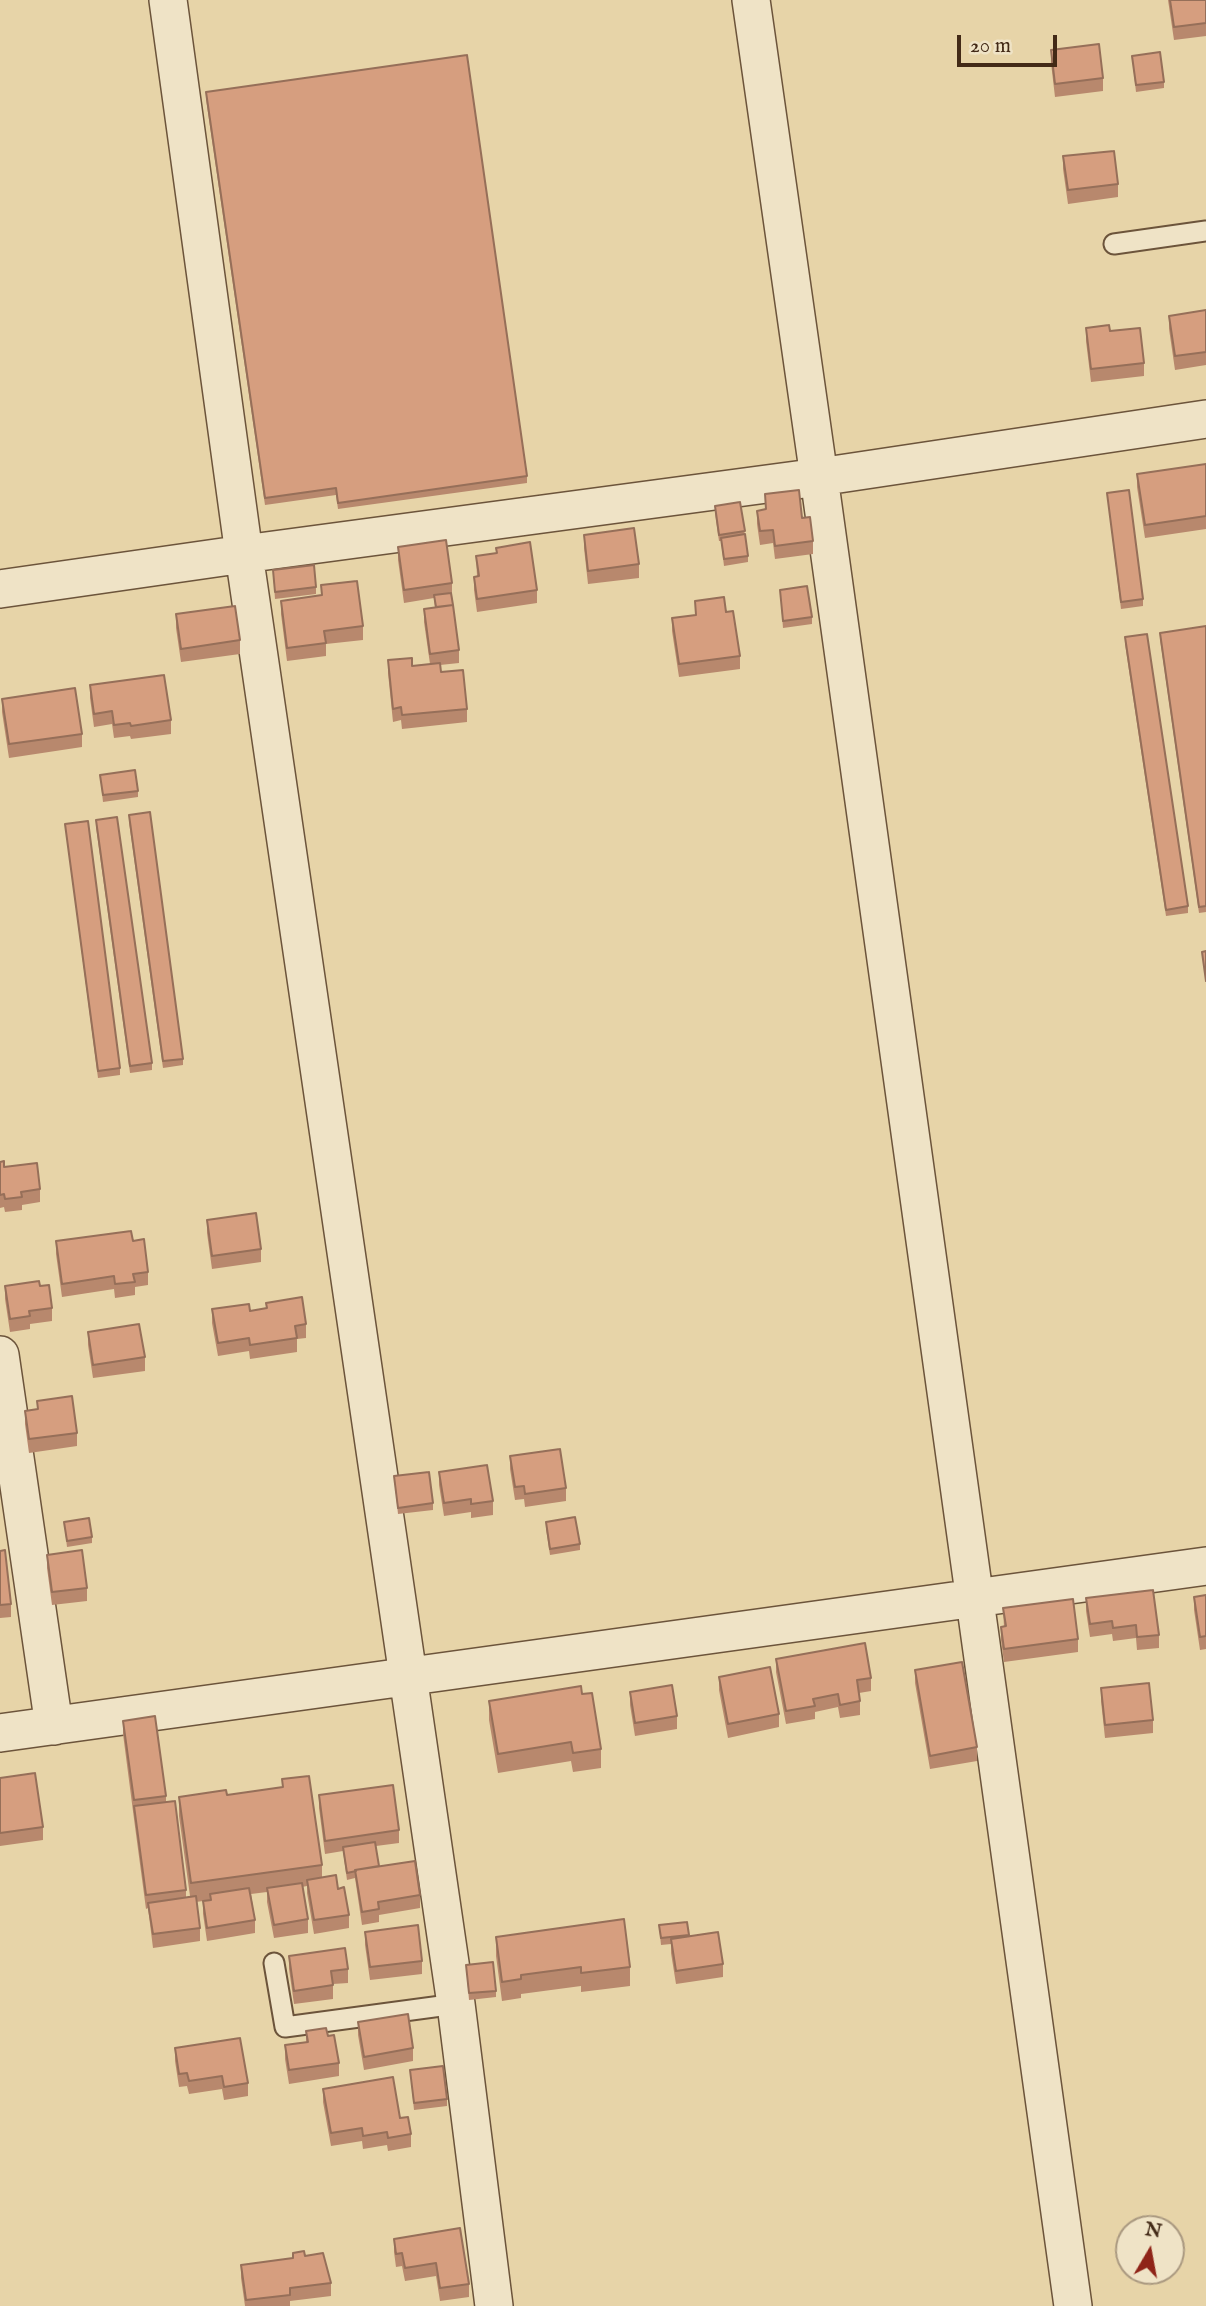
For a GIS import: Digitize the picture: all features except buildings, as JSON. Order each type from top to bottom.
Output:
[{"type":"street","points":[[168,0],[244,554],[456,2004],[491,2306]]},
{"type":"street","points":[[751,0],[1073,2306]]},
{"type":"street","points":[[0,589],[819,477],[1206,419]]},
{"type":"street","points":[[0,1355],[54,1726]]},
{"type":"street","points":[[0,1734],[1206,1566]]},
{"type":"lane","points":[[1114,244],[1206,231]]},
{"type":"lane","points":[[274,1963],[285,2027],[456,2004]]}]
